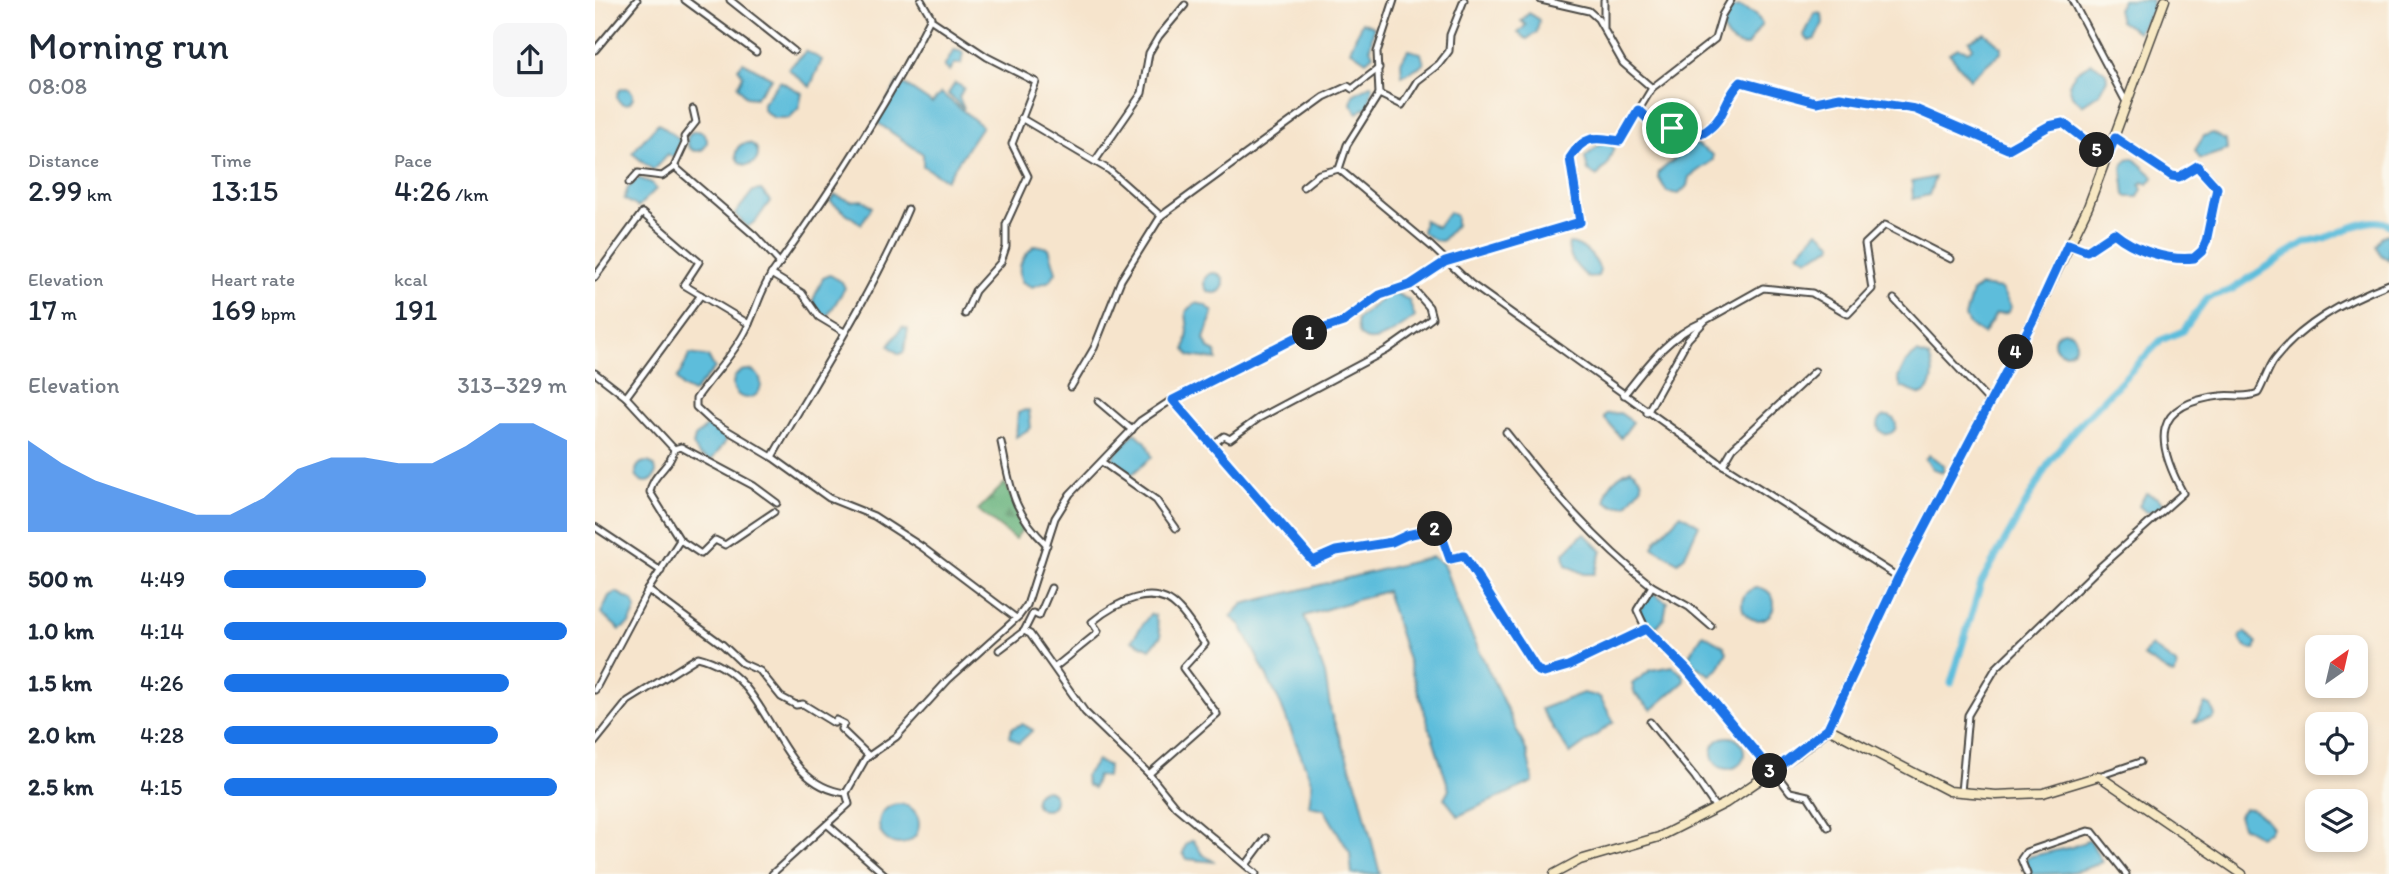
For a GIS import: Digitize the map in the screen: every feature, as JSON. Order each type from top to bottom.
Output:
[{"type":"main road","points":[[1555,874],[1580,860],[1659,837],[1716,808],[1773,772],[1828,728],[1898,578],[2088,207],[2165,0]]},
{"type":"main road","points":[[1828,728],[1939,788],[1961,792],[1996,795],[2043,793],[2099,776],[2242,874]]},
{"type":"street","points":[[595,50],[637,0]]},
{"type":"street","points":[[685,0],[756,52]]},
{"type":"street","points":[[730,0],[794,51]]},
{"type":"street","points":[[921,0],[930,19],[988,57],[1035,82],[1012,148],[1028,176],[1024,190],[1006,224],[1006,247],[1001,262],[975,291],[965,314]]},
{"type":"street","points":[[1339,169],[1347,145],[1379,94],[1379,41],[1394,0]]},
{"type":"street","points":[[1379,94],[1402,106],[1417,81],[1439,64],[1449,51],[1450,35],[1464,0]]},
{"type":"street","points":[[1541,0],[1589,11],[1598,19],[1632,73],[1652,88]]},
{"type":"street","points":[[1604,0],[1602,12],[1605,34]]},
{"type":"street","points":[[772,874],[849,804],[846,793],[869,756],[896,737],[948,680],[1017,618],[1027,605],[1055,518],[1070,495],[1132,430],[1173,400],[1295,338],[1343,322],[1380,295],[1410,285],[1445,262],[1580,222],[1570,158],[1579,144],[1597,137],[1620,141],[1652,88],[1715,39],[1722,15],[1731,0]]},
{"type":"street","points":[[2072,0],[2127,104]]},
{"type":"street","points":[[1095,161],[1142,93],[1149,53],[1159,36],[1185,5]]},
{"type":"street","points":[[930,19],[873,118],[771,274],[749,324],[728,360],[696,399],[696,407],[710,420],[772,457],[829,498],[874,516],[922,547],[1017,618]]},
{"type":"street","points":[[1071,387],[1094,348],[1121,280],[1161,216],[1324,97],[1348,86],[1352,89],[1379,68]]},
{"type":"street","points":[[1638,110],[1657,128],[1703,133],[1722,118],[1726,100],[1741,82],[1816,102],[1840,97],[1915,109],[2008,149],[2049,126],[2063,123],[2107,157]]},
{"type":"street","points":[[629,183],[638,173],[662,176],[674,167],[685,143],[684,137],[696,122],[693,109]]},
{"type":"street","points":[[1021,118],[1124,180],[1161,216]]},
{"type":"street","points":[[2068,244],[2087,251],[2114,233],[2127,242],[2166,256],[2194,258],[2202,251],[2217,193],[2213,181],[2197,166],[2179,177],[2172,176],[2115,138]]},
{"type":"street","points":[[674,167],[755,236],[780,263]]},
{"type":"street","points":[[1303,187],[1319,174],[1339,169]]},
{"type":"street","points":[[1339,169],[1471,284],[1723,465],[1898,578]]},
{"type":"street","points":[[772,457],[870,290],[908,209]]},
{"type":"street","points":[[595,277],[642,213],[699,262],[684,285],[749,324]]},
{"type":"street","points":[[1624,395],[1660,349],[1678,333],[1763,288],[1791,288],[1812,293],[1848,314],[1872,289],[1865,244],[1885,225],[1951,259]]},
{"type":"street","points":[[771,274],[803,293],[819,317],[844,332]]},
{"type":"street","points":[[1961,792],[1968,715],[1996,668],[2101,566],[2183,494],[2166,458],[2163,433],[2169,416],[2184,403],[2224,395],[2244,398],[2258,393],[2272,362],[2300,334],[2343,305],[2389,284]]},
{"type":"street","points":[[1212,445],[1224,436],[1230,439],[1259,418],[1346,374],[1429,321],[1432,318],[1431,312],[1410,285]]},
{"type":"street","points":[[626,397],[701,295]]},
{"type":"street","points":[[1894,299],[1990,402]]},
{"type":"street","points":[[1647,412],[1663,389],[1677,354],[1706,320]]},
{"type":"street","points":[[1723,465],[1733,448],[1815,370]]},
{"type":"street","points":[[595,373],[626,397],[659,436],[674,449]]},
{"type":"street","points":[[1173,400],[1313,561],[1336,551],[1392,542],[1407,535],[1439,528],[1450,559],[1464,556],[1537,670],[1544,673],[1568,666],[1646,629]]},
{"type":"street","points":[[1098,401],[1132,430]]},
{"type":"street","points":[[1506,432],[1566,508],[1625,565],[1651,586],[1689,607],[1711,626]]},
{"type":"street","points":[[1001,442],[1007,483],[1015,502],[1034,532],[1048,545]]},
{"type":"street","points":[[674,449],[681,447],[754,486],[778,503]]},
{"type":"street","points":[[674,449],[671,459],[655,478],[650,492],[680,540],[701,554],[715,540],[725,545],[744,529],[774,512]]},
{"type":"street","points":[[1102,462],[1156,500],[1176,528]]},
{"type":"street","points":[[595,527],[661,571]]},
{"type":"street","points":[[595,690],[648,590],[680,540]]},
{"type":"street","points":[[1651,586],[1637,610],[1646,629],[1687,670],[1790,792],[1808,796],[1828,827]]},
{"type":"street","points":[[999,650],[1024,631],[1033,613],[1039,616],[1051,588]]},
{"type":"street","points":[[648,590],[723,645],[742,663],[760,671],[781,697],[796,705],[803,704],[834,723],[836,720],[843,724],[841,729],[869,756]]},
{"type":"street","points":[[1054,668],[1095,635],[1098,631],[1092,622],[1118,606],[1151,595],[1168,600],[1178,608],[1205,645],[1183,668],[1217,714],[1149,774]]},
{"type":"street","points":[[1024,631],[1039,643],[1085,712],[1149,774],[1175,806],[1256,874]]},
{"type":"street","points":[[595,742],[628,701],[698,657],[726,667],[749,687],[763,707],[772,732],[795,763],[822,786],[846,793]]},
{"type":"street","points":[[1650,722],[1695,777],[1716,808]]},
{"type":"street","points":[[2099,776],[2140,762]]},
{"type":"street","points":[[828,825],[884,874]]},
{"type":"street","points":[[2027,874],[2021,859],[2026,852],[2088,831],[2093,832],[2126,874]]},
{"type":"street","points":[[1246,865],[1266,838]]},
{"type":"green space","points":[[1005,483],[1025,526],[1015,539],[978,510]]},
{"type":"water","points":[[2122,0],[2152,0],[2152,11],[2138,32],[2120,21],[2117,9]]},
{"type":"water","points":[[1740,7],[1756,14],[1762,24],[1747,46],[1732,42],[1723,29],[1729,9]]},
{"type":"water","points":[[1529,13],[1539,20],[1537,32],[1527,39],[1518,33],[1526,25],[1521,21]]},
{"type":"water","points":[[1815,13],[1822,14],[1823,23],[1815,39],[1809,41],[1804,35]]},
{"type":"water","points":[[1362,22],[1374,27],[1370,48],[1373,55],[1366,61],[1350,50]]},
{"type":"water","points":[[1985,33],[2002,47],[2001,52],[1970,79],[1949,53],[1958,48],[1968,51],[1973,47],[1969,41]]},
{"type":"water","points":[[954,50],[963,52],[961,64],[954,64],[950,71],[944,67]]},
{"type":"water","points":[[1408,50],[1421,53],[1424,64],[1402,76],[1401,62]]},
{"type":"water","points":[[806,51],[822,60],[810,87],[788,69]]},
{"type":"water","points":[[743,62],[772,78],[755,98],[746,97],[738,86],[743,75],[738,68]]},
{"type":"water","points":[[2092,63],[2106,72],[2107,79],[2100,93],[2082,105],[2072,96],[2069,85],[2075,73]]},
{"type":"water","points":[[780,81],[802,93],[799,108],[789,118],[774,118],[763,110],[763,103]]},
{"type":"water","points":[[899,81],[932,103],[941,93],[982,126],[946,180],[923,166],[923,154],[875,121]]},
{"type":"water","points":[[955,83],[964,88],[959,97],[964,109],[948,94]]},
{"type":"water","points":[[1370,85],[1373,86],[1369,105],[1358,113],[1351,104],[1353,95]]},
{"type":"water","points":[[625,88],[633,96],[625,104],[617,96]]},
{"type":"water","points":[[658,123],[680,140],[674,158],[668,154],[653,170],[632,153]]},
{"type":"water","points":[[697,131],[704,134],[707,141],[704,148],[697,151],[690,148],[687,141],[690,134]]},
{"type":"water","points":[[2213,133],[2226,141],[2227,150],[2200,159],[2195,150],[2204,136]]},
{"type":"water","points":[[1604,141],[1614,147],[1607,165],[1597,176],[1588,171],[1585,157]]},
{"type":"water","points":[[747,143],[755,146],[758,154],[755,162],[747,165],[739,162],[736,154],[739,146]]},
{"type":"water","points":[[1694,143],[1713,155],[1713,160],[1689,177],[1687,186],[1679,194],[1667,192],[1658,177],[1659,172]]},
{"type":"water","points":[[2133,158],[2154,177],[2148,184],[2143,182],[2140,185],[2142,189],[2138,197],[2128,197],[2125,195],[2122,167],[2127,159]]},
{"type":"water","points":[[1935,177],[1929,195],[1913,199],[1912,182]]},
{"type":"water","points":[[638,178],[652,183],[656,189],[638,207],[624,199],[628,188]]},
{"type":"water","points":[[761,190],[770,201],[756,221],[747,227],[735,214],[753,191]]},
{"type":"water","points":[[835,195],[851,201],[863,200],[872,207],[861,224],[830,201]]},
{"type":"water","points":[[1449,212],[1456,216],[1456,225],[1442,241],[1434,240],[1422,232],[1424,220],[1437,227]]},
{"type":"water","points":[[1818,231],[1833,243],[1832,247],[1808,259],[1798,253]]},
{"type":"water","points":[[2387,234],[2389,260],[2381,255],[2376,246],[2381,237]]},
{"type":"water","points":[[1569,243],[1579,246],[1592,256],[1600,270],[1598,276],[1589,278],[1577,267],[1569,253]]},
{"type":"water","points":[[1035,245],[1049,248],[1056,272],[1050,281],[1032,287],[1022,282],[1020,266]]},
{"type":"water","points":[[1214,273],[1221,276],[1224,283],[1221,290],[1214,293],[1207,290],[1204,283],[1207,276]]},
{"type":"water","points":[[830,275],[842,282],[845,288],[827,317],[817,310],[813,300],[823,278]]},
{"type":"water","points":[[1980,286],[2001,289],[2011,307],[2007,313],[1996,314],[1983,334],[1969,325],[1965,317],[1972,292]]},
{"type":"water","points":[[1395,293],[1409,300],[1415,317],[1390,334],[1371,340],[1364,338],[1359,332],[1357,319],[1386,296]]},
{"type":"water","points":[[1195,303],[1205,305],[1213,312],[1204,339],[1208,348],[1216,352],[1217,360],[1190,356],[1185,350],[1188,331],[1186,312]]},
{"type":"water","points":[[902,327],[908,329],[904,352],[899,354],[889,346]]},
{"type":"water","points":[[2065,331],[2073,334],[2076,342],[2073,350],[2065,353],[2057,350],[2054,342],[2057,334]]},
{"type":"water","points":[[1917,353],[1929,357],[1933,373],[1929,388],[1921,395],[1901,387],[1898,378],[1906,362]]},
{"type":"water","points":[[690,354],[708,357],[715,368],[693,393],[683,388],[677,379]]},
{"type":"water","points":[[747,370],[757,374],[761,384],[757,394],[747,398],[737,394],[733,384],[737,374]]},
{"type":"water","points":[[1029,411],[1031,428],[1016,437],[1018,413]]},
{"type":"water","points":[[1620,413],[1633,422],[1621,438],[1604,418],[1606,414]]},
{"type":"water","points":[[1887,416],[1893,419],[1896,425],[1893,431],[1887,434],[1881,431],[1878,425],[1881,419]]},
{"type":"water","points":[[709,425],[721,432],[726,441],[711,461],[699,455],[693,445],[695,437]]},
{"type":"water","points":[[1135,433],[1146,442],[1152,457],[1131,475],[1113,460],[1114,454]]},
{"type":"water","points":[[1929,455],[1944,465],[1943,472],[1933,469],[1925,459]]},
{"type":"water","points":[[646,462],[653,465],[656,472],[653,479],[646,482],[639,479],[636,472],[639,465]]},
{"type":"water","points":[[1631,469],[1641,479],[1642,486],[1627,505],[1614,506],[1606,501],[1610,486],[1621,474]]},
{"type":"water","points":[[2146,493],[2158,498],[2164,505],[2157,511],[2146,512],[2139,506]]},
{"type":"water","points":[[1681,514],[1699,525],[1684,557],[1678,562],[1653,547],[1657,539]]},
{"type":"water","points":[[1584,533],[1602,551],[1594,574],[1584,574],[1566,565],[1564,553]]},
{"type":"water","points":[[1432,557],[1443,564],[1462,614],[1527,752],[1533,782],[1458,816],[1444,798],[1449,789],[1386,591],[1304,616],[1325,674],[1331,713],[1359,791],[1380,874],[1352,874],[1350,853],[1324,809],[1309,806],[1312,783],[1280,703],[1241,625],[1231,617],[1243,604]]},
{"type":"water","points":[[1758,588],[1770,592],[1774,604],[1770,616],[1758,620],[1746,616],[1742,604],[1746,592]]},
{"type":"water","points":[[1650,591],[1667,602],[1664,619],[1656,627],[1642,621],[1639,612]]},
{"type":"water","points":[[616,592],[633,601],[636,609],[630,623],[620,630],[601,613],[609,596]]},
{"type":"water","points":[[1150,614],[1155,615],[1161,636],[1150,649],[1132,640]]},
{"type":"water","points":[[2245,632],[2257,643],[2255,650],[2247,648],[2241,642],[2240,636]]},
{"type":"water","points":[[1703,634],[1724,646],[1727,652],[1718,669],[1710,675],[1694,665],[1689,655]]},
{"type":"water","points":[[2151,646],[2176,664],[2177,670],[2173,675],[2143,656]]},
{"type":"water","points":[[1673,666],[1684,676],[1684,682],[1652,710],[1635,694],[1632,684],[1651,670]]},
{"type":"water","points":[[1583,693],[1600,697],[1614,722],[1570,754],[1541,709]]},
{"type":"water","points":[[2205,704],[2211,706],[2215,715],[2212,719],[2194,722]]},
{"type":"water","points":[[1022,724],[1033,730],[1019,743],[1010,737],[1012,728]]},
{"type":"water","points":[[1728,737],[1739,742],[1744,753],[1739,764],[1728,769],[1717,764],[1712,753],[1717,742]]},
{"type":"water","points":[[1097,761],[1108,766],[1107,777],[1097,776],[1093,788],[1087,785],[1085,776]]},
{"type":"water","points":[[1045,790],[1052,793],[1055,800],[1052,807],[1045,810],[1038,807],[1035,800],[1038,793]]},
{"type":"water","points":[[899,804],[913,810],[919,824],[913,838],[899,844],[885,838],[879,824],[885,810]]},
{"type":"water","points":[[2244,809],[2256,811],[2271,827],[2268,832],[2259,836],[2242,826],[2238,816]]},
{"type":"water","points":[[1193,840],[1202,854],[1215,862],[1187,859],[1183,853],[1186,844]]},
{"type":"water","points":[[2090,840],[2102,862],[2085,869],[2031,874],[2025,861],[2027,857]]},
{"type":"waterway","points":[[1951,683],[1981,583],[2050,461],[2074,430],[2161,340],[2183,331],[2207,298],[2231,290],[2305,242],[2325,238],[2360,224],[2380,222],[2389,225]]},
{"type":"route","points":[[1741,82],[1816,102],[1840,97],[1915,109],[2008,149],[2049,126],[2063,123],[2107,157],[2115,138],[2172,176],[2179,177],[2197,166],[2217,188],[2206,242],[2202,251],[2194,258],[2166,256],[2136,247],[2114,233],[2104,237],[2087,251],[2068,244],[2033,320],[1898,578],[1828,728],[1772,772],[1687,670],[1646,629],[1555,671],[1544,673],[1537,670],[1464,556],[1450,559],[1439,528],[1407,535],[1392,542],[1336,551],[1316,561],[1310,560],[1173,400],[1295,338],[1343,322],[1380,295],[1410,285],[1445,262],[1580,222],[1570,158],[1579,144],[1597,137],[1620,141],[1638,110],[1657,128],[1672,128],[1703,133],[1716,126],[1722,118],[1726,100],[1741,82]]}]
